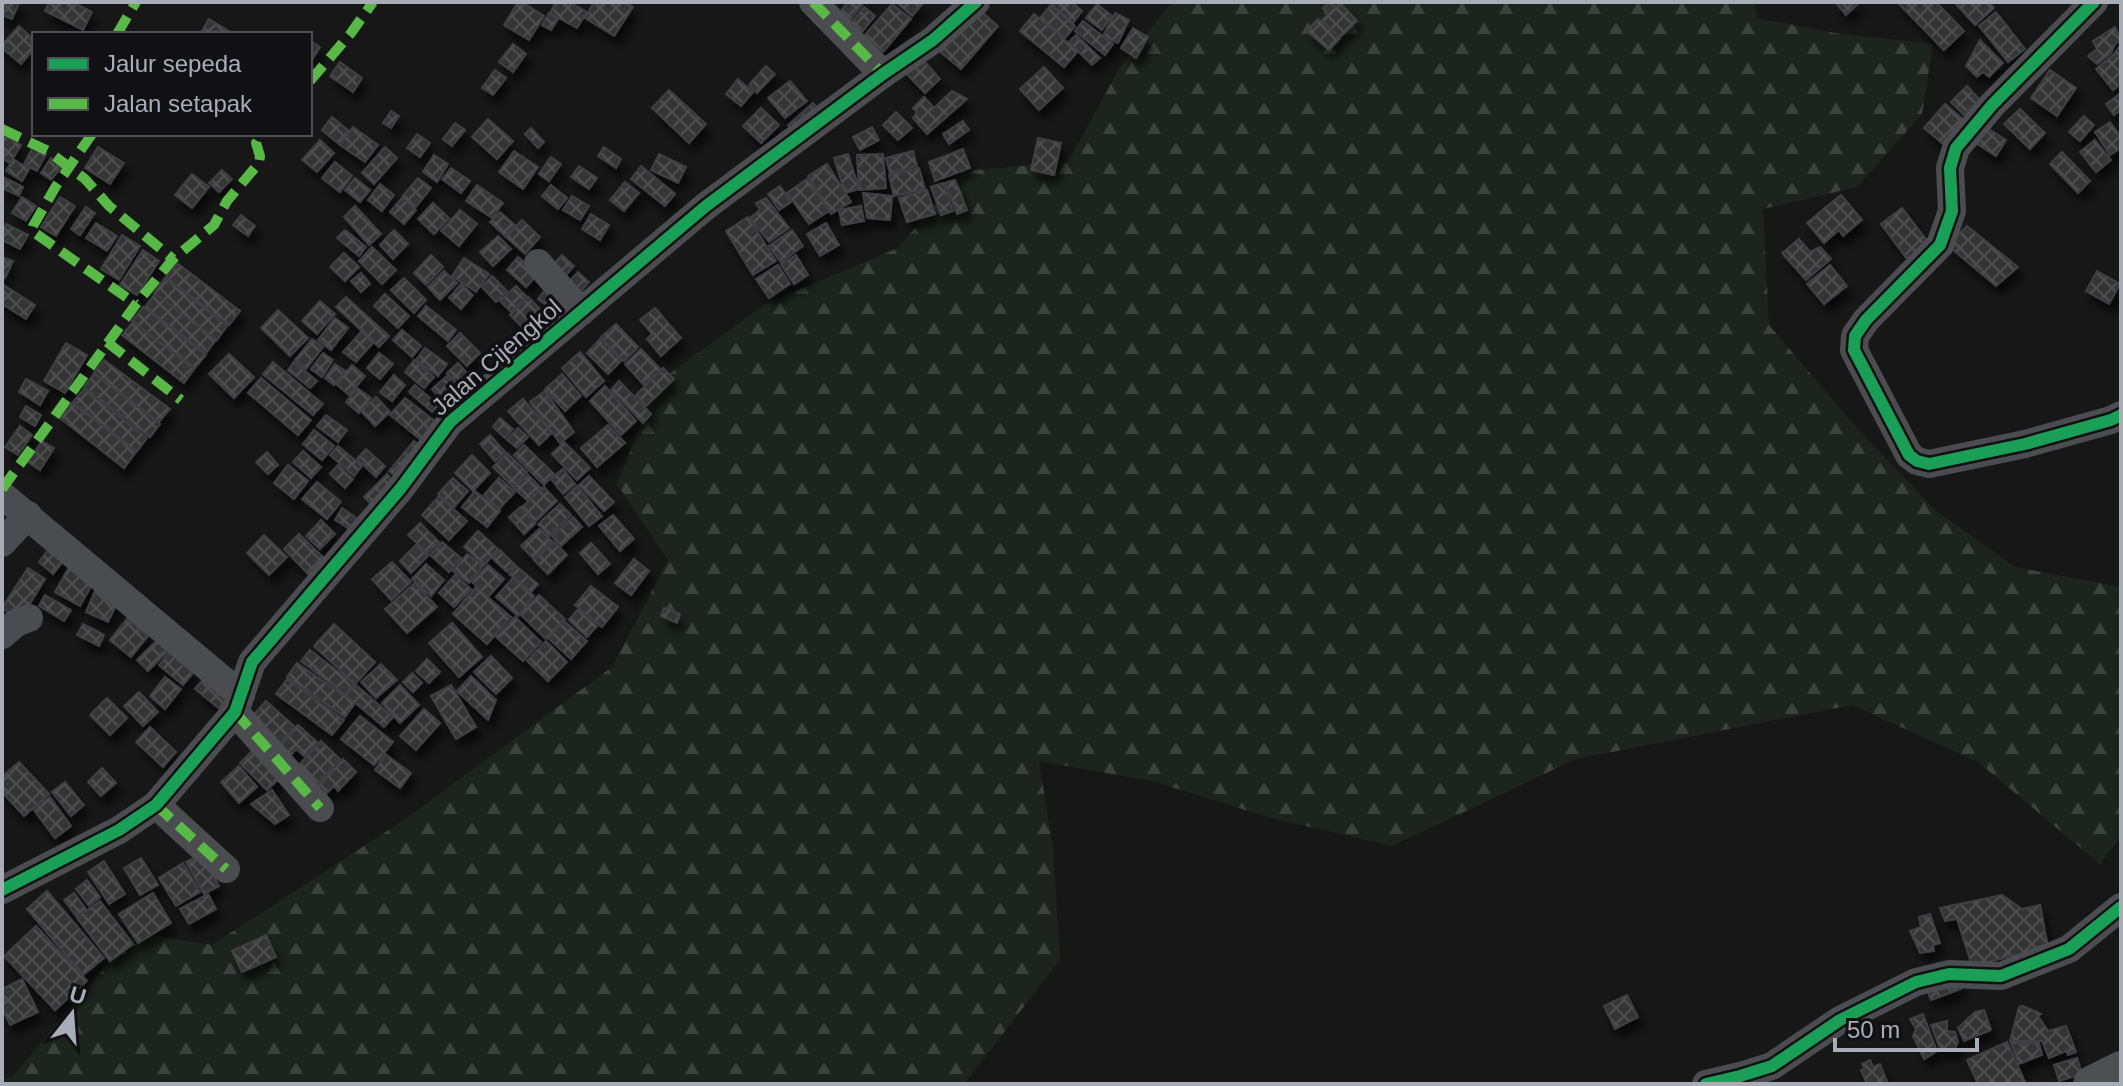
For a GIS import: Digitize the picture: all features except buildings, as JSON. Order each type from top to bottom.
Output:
[{"type":"main road","points":[[2091,1084],[2121,1069]]},
{"type":"street","points":[[813,2],[883,74]]},
{"type":"street","name":"Jalan Cijengkol","points":[[2,890],[119,830],[156,805],[238,703],[252,662],[401,488],[450,422],[706,206],[933,40],[976,2]]},
{"type":"street","points":[[2094,2],[1992,105],[1956,148],[1950,168],[1952,211],[1940,245],[1866,320],[1855,336],[1854,350],[1909,455],[1929,464],[2025,444],[2121,415]]},
{"type":"street","points":[[538,263],[581,312]]},
{"type":"street","points":[[2,495],[238,703],[320,808]]},
{"type":"street","points":[[2,543],[28,515]]},
{"type":"street","points":[[2,635],[16,623],[29,618]]},
{"type":"street","points":[[156,805],[226,869]]},
{"type":"street","points":[[1706,1084],[1772,1066],[1840,1020],[1916,982],[1949,974],[2001,976],[2069,949],[2121,907]]},
{"type":"green space","points":[[1172,2],[1754,2],[1757,18],[1835,33],[1933,44],[1922,114],[1857,187],[1763,209],[1769,325],[1854,425],[1935,510],[2015,567],[2121,587],[2121,836],[2100,864],[1978,762],[1852,705],[1576,759],[1392,846],[1271,818],[1152,781],[1039,761],[1053,848],[1060,960],[964,1084],[2,1084],[2,1080],[13,1076],[134,932],[212,945],[404,820],[612,667],[668,560],[617,484],[658,382],[765,304],[898,248],[963,171],[1068,162],[1120,67]]},
{"type":"marked path","points":[[118,32],[136,2]]},
{"type":"marked path","points":[[312,79],[373,2]]},
{"type":"marked path","points":[[813,2],[883,74]]},
{"type":"marked path","points":[[2,129],[48,151],[85,179],[109,206],[173,259]]},
{"type":"marked path","points":[[91,136],[56,186],[32,231],[136,304]]},
{"type":"marked path","points":[[2,489],[136,304],[173,259],[214,225],[227,201],[259,163],[256,143],[260,136]]},
{"type":"marked path","points":[[107,342],[181,400]]},
{"type":"marked path","points":[[235,712],[320,808]]},
{"type":"marked path","points":[[156,805],[226,869]]},
{"type":"cycle path","points":[[2,890],[119,830],[156,805],[235,712],[252,662],[401,488],[450,422],[706,206],[933,40],[976,2]]},
{"type":"cycle path","points":[[2094,2],[1992,105],[1956,148],[1950,168],[1952,211],[1940,245],[1866,320],[1855,336],[1854,350],[1909,455],[1929,464],[2025,444],[2121,415]]},
{"type":"cycle path","points":[[1706,1084],[1772,1066],[1840,1020],[1916,982],[1949,974],[2001,976],[2069,949],[2121,907]]}]
